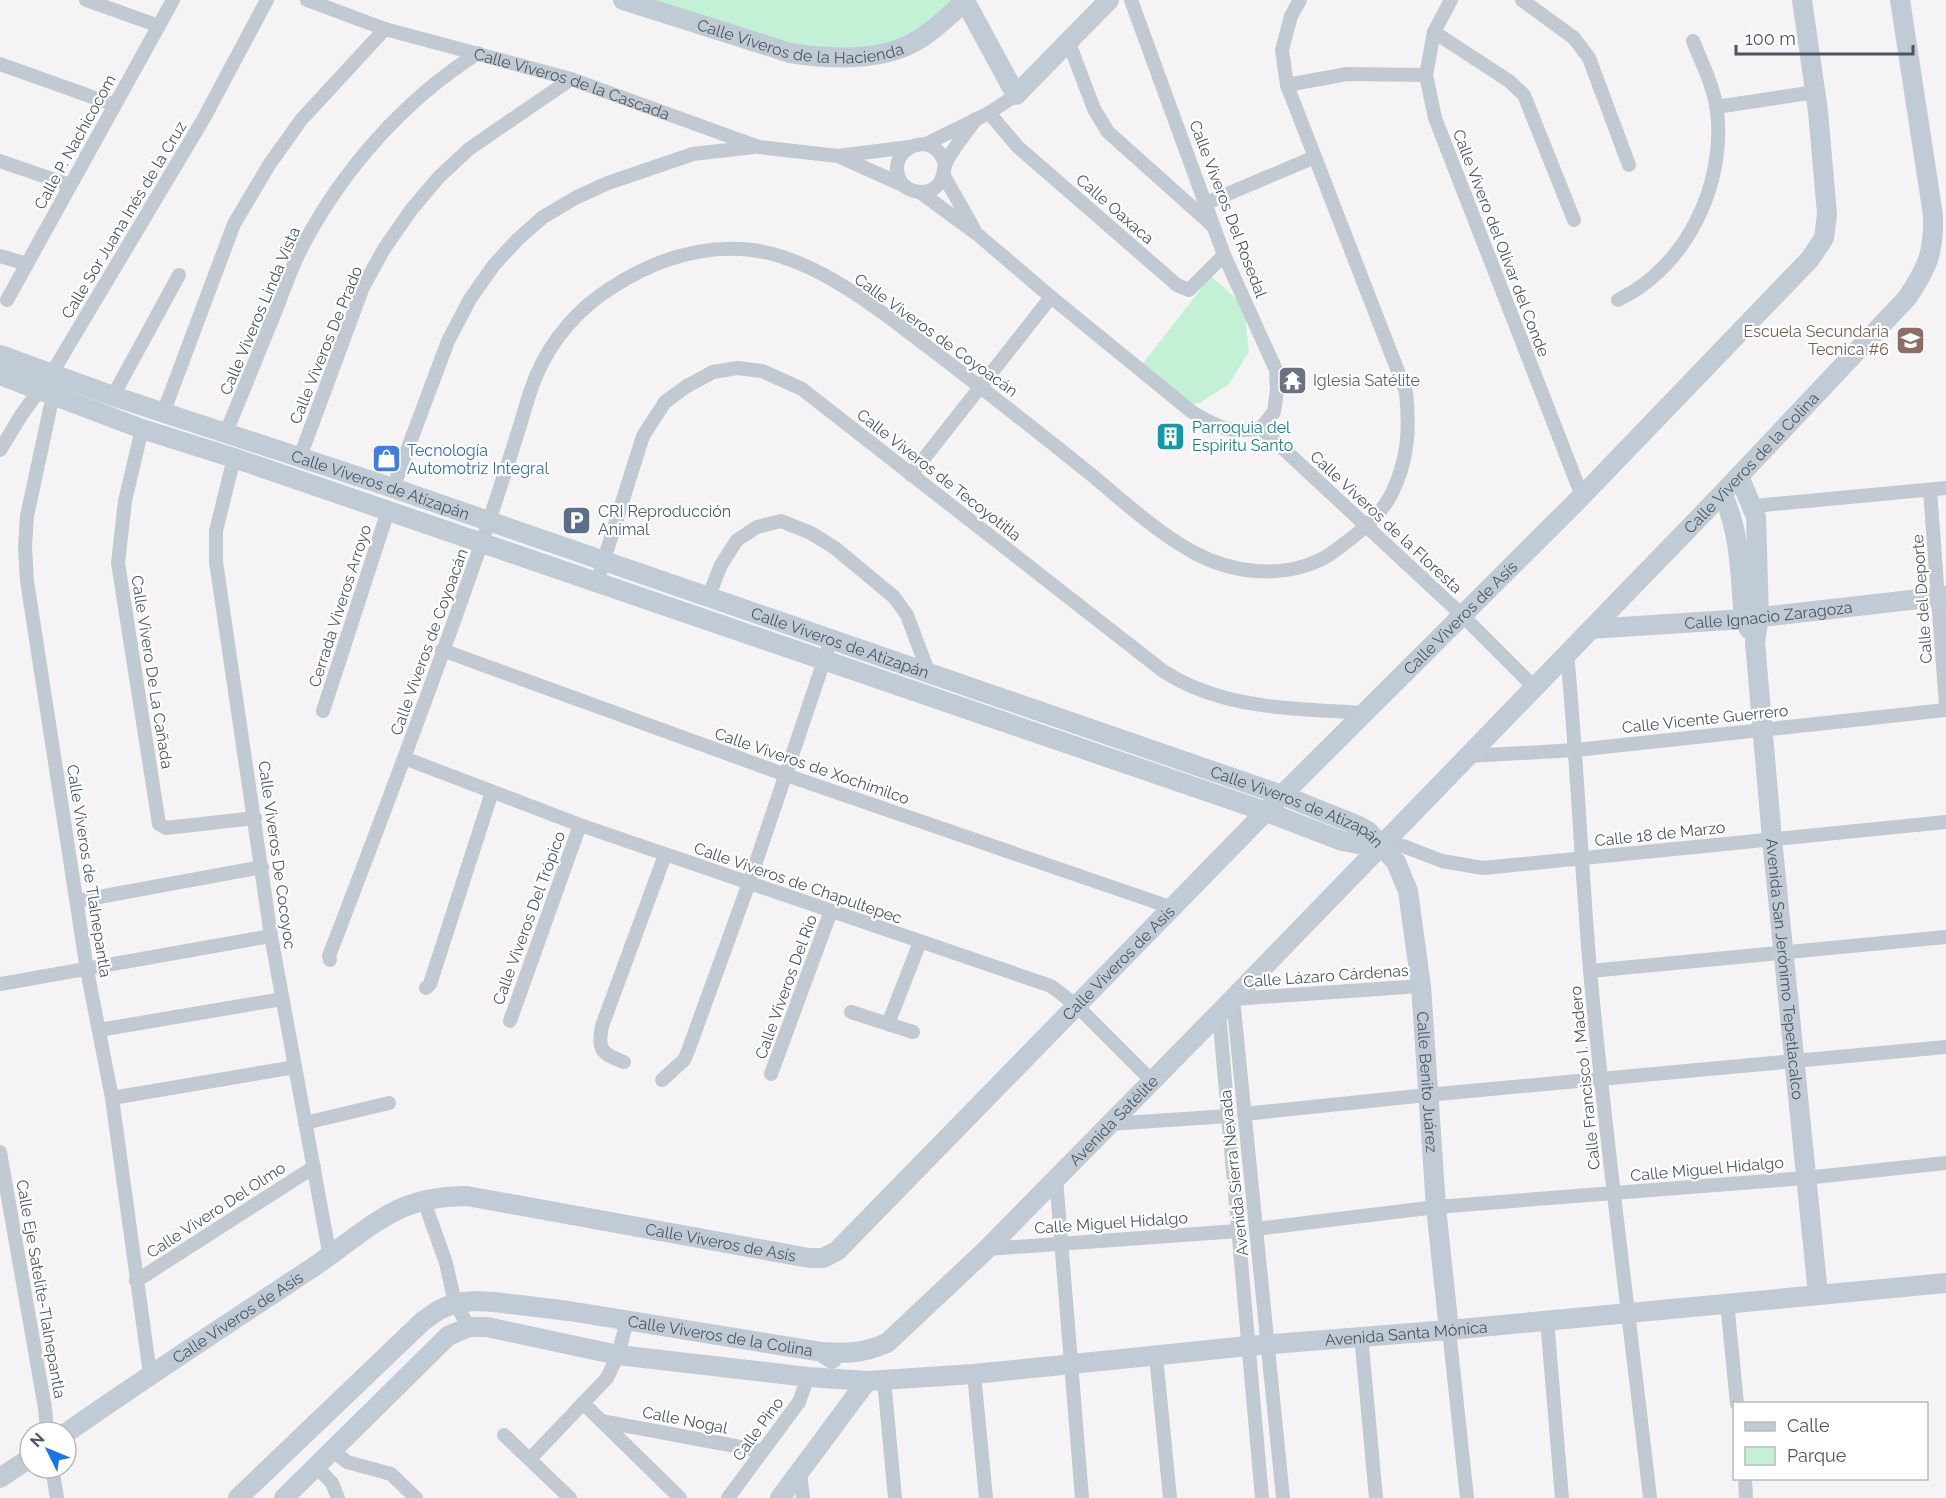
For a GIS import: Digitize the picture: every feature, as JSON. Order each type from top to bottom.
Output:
[{"type":"street","points":[[87,0],[159,26]]},
{"type":"street","name":"Calle P. Nachicocom","points":[[7,300],[173,0]]},
{"type":"street","name":"Calle Sor Juana Inés de la Cruz","points":[[52,373],[204,118],[267,0]]},
{"type":"street","name":"Calle Viveros de la Cascada","points":[[307,0],[385,29],[571,80],[759,147],[838,156],[909,147]]},
{"type":"street","name":"Calle Viveros de la Hacienda","points":[[623,0],[790,53],[816,57],[855,57],[896,50],[917,41],[965,0]]},
{"type":"street","points":[[965,0],[1016,95]]},
{"type":"street","points":[[926,144],[983,116],[1016,95],[1109,0]]},
{"type":"street","name":"Calle Viveros Del Rosedal","points":[[1131,0],[1224,255],[1276,370],[1277,390],[1274,412],[1261,428]]},
{"type":"street","name":"Calle Viveros de Coyoacán","points":[[330,960],[329,956],[482,543],[536,375],[553,344],[574,318],[607,290],[643,268],[668,258],[725,248],[757,250],[809,267],[869,302],[981,386],[1154,526],[1193,552],[1234,569],[1266,572],[1298,569],[1323,559],[1367,527],[1390,496],[1405,458],[1409,425],[1406,392],[1287,85],[1282,50],[1291,16],[1300,0]]},
{"type":"street","name":"Calle Vivero del Olivar del Conde","points":[[1451,0],[1434,32],[1426,75],[1435,118],[1582,496]]},
{"type":"street","points":[[1522,0],[1574,38],[1589,58],[1629,165]]},
{"type":"street","name":"Calle Viveros de Asís","points":[[78,1425],[150,1374],[330,1257],[390,1214],[424,1201],[450,1196],[467,1196],[809,1258],[823,1258],[837,1251],[1282,795],[1582,496],[1810,259],[1824,238],[1827,214],[1815,92],[1802,0]]},
{"type":"street","name":"Calle Viveros de la Colina","points":[[1381,845],[1722,494],[1907,298],[1918,281],[1932,250],[1933,215],[1900,0]]},
{"type":"street","points":[[164,411],[234,224],[269,165],[301,120],[385,29]]},
{"type":"street","points":[[1434,32],[1509,81],[1524,95],[1574,220]]},
{"type":"street","points":[[1618,300],[1635,292],[1659,274],[1686,239],[1706,200],[1717,153],[1716,107],[1709,81],[1693,41]]},
{"type":"street","points":[[1069,43],[1094,110],[1108,132],[1214,226]]},
{"type":"street","name":"Calle Viveros Linda Vista","points":[[226,432],[301,248],[328,203],[369,148],[454,69],[478,53]]},
{"type":"street","points":[[0,64],[115,105]]},
{"type":"street","points":[[1287,85],[1347,74],[1426,75]]},
{"type":"street","name":"Calle Viveros De Prado","points":[[300,457],[363,287],[384,249],[411,210],[439,177],[469,149],[571,80]]},
{"type":"street","points":[[1716,107],[1815,92]]},
{"type":"street","points":[[977,234],[945,171],[944,159],[937,149],[926,144],[909,147],[901,155],[897,165],[898,176],[903,185],[911,190],[920,192],[939,185],[945,171],[983,116]]},
{"type":"street","name":"Calle Oaxaca","points":[[983,116],[1177,285],[1189,290],[1224,255]]},
{"type":"street","points":[[393,488],[448,341],[476,290],[494,265],[518,240],[552,212],[577,197],[608,183],[693,154],[759,147]]},
{"type":"street","name":"Calle Viveros de la Cascada","points":[[838,156],[903,185]]},
{"type":"street","points":[[1206,203],[1315,157]]},
{"type":"street","points":[[0,161],[70,185]]},
{"type":"street","points":[[920,192],[977,234],[1192,412],[1216,425],[1238,432],[1261,428]]},
{"type":"street","points":[[0,256],[27,264]]},
{"type":"street","points":[[113,396],[179,275]]},
{"type":"street","points":[[911,475],[1051,297]]},
{"type":"street","name":"Calle Viveros de Atizapán","points":[[0,355],[113,396],[393,488],[1282,795],[1357,825],[1368,831],[1381,845]]},
{"type":"street","name":"Calle Viveros de Tecoyotitla","points":[[597,582],[643,436],[665,402],[687,386],[713,372],[737,369],[762,371],[802,388],[1163,671],[1196,688],[1239,701],[1279,707],[1365,713]]},
{"type":"street","name":"Calle Viveros de Tlalnepantla","points":[[52,373],[46,393],[27,516],[25,547],[27,581],[87,970],[112,1098],[150,1374]]},
{"type":"street","name":"Calle Viveros de Atizapán","points":[[0,375],[142,429],[234,458],[825,660],[1267,812],[1342,841],[1381,845]]},
{"type":"street","points":[[0,450],[22,414],[46,393]]},
{"type":"street","name":"Calle Viveros de la Floresta","points":[[1261,428],[1462,615],[1534,687]]},
{"type":"street","name":"Calle Vivero De La Cañada","points":[[142,429],[125,501],[118,563],[159,824],[166,828],[255,818]]},
{"type":"street","name":"Calle Viveros De Cocoyoc","points":[[234,458],[216,531],[216,562],[271,936],[330,1257]]},
{"type":"street","name":"Avenida San Jerónimo Tepetlacalco","points":[[1739,476],[1756,517],[1752,618]]},
{"type":"street","points":[[1753,506],[1946,488]]},
{"type":"street","name":"Calle del Deporte","points":[[1930,490],[1942,596],[1946,708]]},
{"type":"street","name":"Avenida San Jerónimo Tepetlacalco","points":[[1722,494],[1732,513],[1755,642],[1783,952],[1818,1294]]},
{"type":"street","name":"Cerrada Viveros Arroyo","points":[[323,711],[388,511]]},
{"type":"street","points":[[708,598],[721,564],[736,540],[757,527],[781,521],[811,533],[835,548],[894,597],[907,615],[929,674]]},
{"type":"street","name":"Calle Ignacio Zaragoza","points":[[1591,629],[1752,618],[1942,596]]},
{"type":"street","points":[[662,1080],[677,1067],[688,1052],[831,640]]},
{"type":"street","name":"Calle Viveros de Xochimilco","points":[[442,651],[786,775],[1173,908]]},
{"type":"street","name":"Calle Francisco I. Madero","points":[[1568,653],[1590,971],[1650,1498]]},
{"type":"street","name":"Calle Vicente Guerrero","points":[[1468,756],[1576,750],[1946,708]]},
{"type":"street","name":"Calle Viveros de Chapultepec","points":[[404,758],[664,855],[1051,986],[1077,1006],[1152,1081]]},
{"type":"street","points":[[426,988],[430,984],[492,792]]},
{"type":"street","name":"Calle 18 de Marzo","points":[[1381,845],[1403,846],[1442,861],[1483,868],[1946,822]]},
{"type":"street","name":"Calle Viveros Del Trópico","points":[[510,1021],[580,825]]},
{"type":"street","name":"Calle Benito Juárez","points":[[1381,845],[1396,862],[1408,891],[1421,986],[1426,1095],[1449,1330]]},
{"type":"street","name":"Avenida Satélite","points":[[822,1352],[846,1354],[869,1351],[887,1343],[987,1249],[1381,845]]},
{"type":"street","points":[[624,1062],[609,1057],[602,1051],[599,1041],[602,1026],[664,855]]},
{"type":"street","points":[[77,901],[262,867]]},
{"type":"street","name":"Calle Viveros Del Río","points":[[771,1074],[831,912]]},
{"type":"street","points":[[0,984],[271,936]]},
{"type":"street","points":[[1590,971],[1946,937]]},
{"type":"street","points":[[888,1023],[920,942]]},
{"type":"street","name":"Calle Lázaro Cárdenas","points":[[1226,1006],[1421,986]]},
{"type":"street","points":[[99,1030],[282,999]]},
{"type":"street","name":"Avenida Sierra Nevada","points":[[1226,1006],[1244,1114],[1283,1498]]},
{"type":"street","name":"Avenida Sierra Nevada","points":[[1226,1006],[1228,1116],[1262,1498]]},
{"type":"street","points":[[851,1012],[913,1032]]},
{"type":"street","points":[[1244,1114],[1946,1047]]},
{"type":"street","points":[[112,1098],[295,1067]]},
{"type":"street","points":[[305,1123],[389,1103]]},
{"type":"street","points":[[1109,1124],[1228,1116]]},
{"type":"street","name":"Calle Eje Satelite-Tlalnepantla","points":[[0,1152],[46,1420]]},
{"type":"street","name":"Calle Miguel Hidalgo","points":[[1256,1228],[1436,1208],[1805,1178],[1946,1163]]},
{"type":"street","name":"Calle Vivero Del Olmo","points":[[136,1281],[314,1167]]},
{"type":"street","points":[[1056,1178],[1082,1498]]},
{"type":"street","points":[[284,1498],[448,1336],[470,1327],[455,1303],[446,1263],[424,1201]]},
{"type":"street","name":"Calle Miguel Hidalgo","points":[[987,1249],[1238,1231]]},
{"type":"street","name":"Avenida Santa Mónica","points":[[875,1381],[974,1374],[1361,1335],[1449,1330],[1946,1283]]},
{"type":"street","name":"Calle Viveros de la Colina","points":[[238,1498],[423,1321],[455,1303],[494,1302],[569,1311],[822,1352],[875,1381]]},
{"type":"street","points":[[1727,1302],[1737,1402]]},
{"type":"street","points":[[564,1344],[569,1311]]},
{"type":"street","points":[[1546,1320],[1562,1498]]},
{"type":"street","points":[[530,1460],[607,1378],[618,1355],[627,1321]]},
{"type":"street","name":"Calle Viveros de la Colina","points":[[470,1327],[487,1327],[618,1355],[808,1377],[875,1381]]},
{"type":"street","points":[[1449,1330],[1467,1498]]},
{"type":"street","points":[[1361,1335],[1376,1498]]},
{"type":"street","points":[[808,1377],[817,1367],[822,1352]]},
{"type":"street","points":[[1156,1356],[1170,1498]]},
{"type":"street","points":[[373,1370],[394,1388]]},
{"type":"street","points":[[974,1374],[986,1498]]},
{"type":"street","name":"Calle Pino","points":[[728,1498],[799,1402],[808,1377]]},
{"type":"street","points":[[780,1498],[875,1381]]},
{"type":"street","points":[[875,1381],[895,1498]]},
{"type":"street","points":[[584,1403],[680,1498]]},
{"type":"street","name":"Calle Nogal","points":[[601,1421],[762,1451]]},
{"type":"street","points":[[504,1435],[570,1498]]},
{"type":"street","points":[[332,1450],[347,1462],[392,1474],[416,1498]]},
{"type":"street","points":[[0,1478],[18,1466]]},
{"type":"street","points":[[316,1466],[332,1483],[338,1498]]},
{"type":"street","points":[[800,1472],[802,1498]]},
{"type":"street","points":[[54,1480],[57,1498]]},
{"type":"street","points":[[1745,1480],[1746,1498]]},
{"type":"green space","points":[[638,0],[959,0],[914,39],[855,52],[799,48]]},
{"type":"green space","points":[[1211,276],[1244,306],[1249,352],[1229,384],[1200,403],[1187,405],[1140,367]]},
{"type":"place","name":"Escuela Secundaria Tecnica #6","points":[[1910,340]]},
{"type":"place","name":"Iglesia Satélite","points":[[1292,380]]},
{"type":"place","name":"Parroquia del Espiritu Santo","points":[[1171,436]]},
{"type":"place","name":"Tecnología Automotriz Integral","points":[[386,459]]},
{"type":"place","name":"CRI Reproducción Animal","points":[[577,520]]}]
